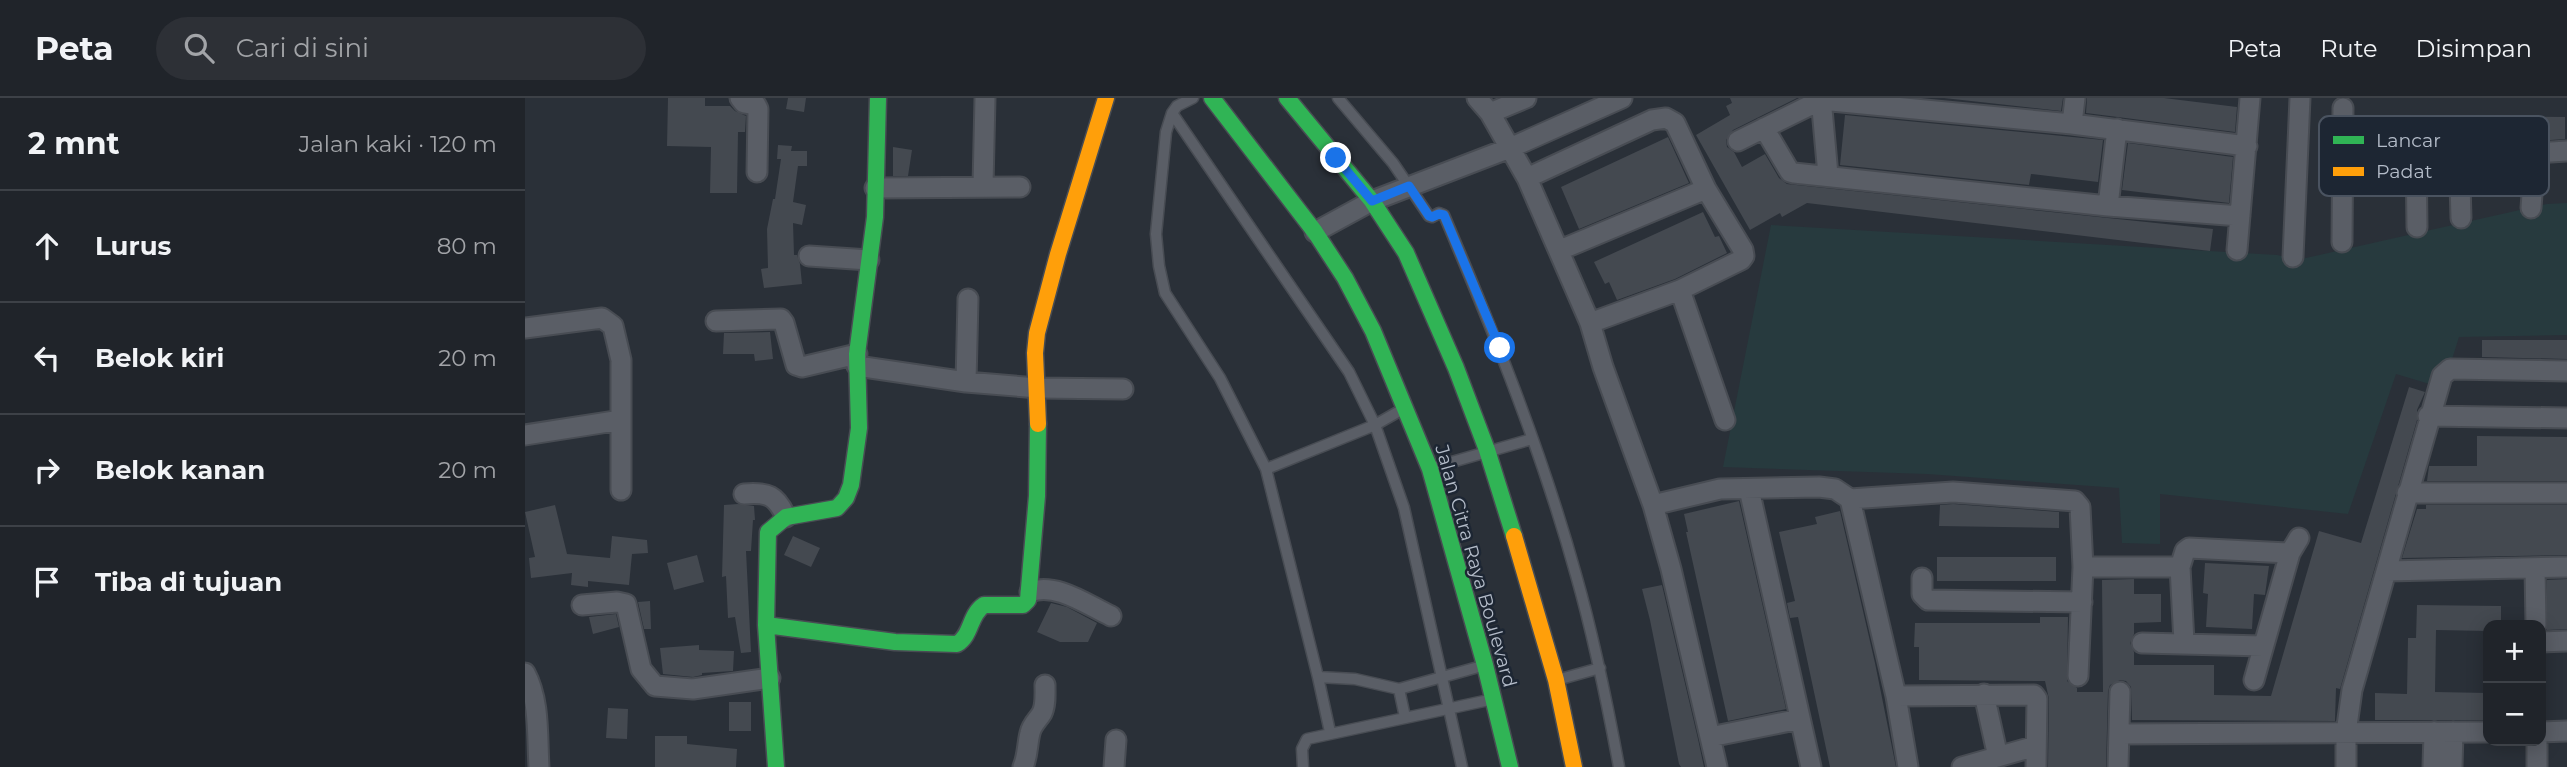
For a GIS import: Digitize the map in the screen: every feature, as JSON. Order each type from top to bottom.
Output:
[{"type":"street","points":[[740,98],[744,103],[756,105],[758,109],[757,172]]},
{"type":"street","points":[[776,767],[766,625],[768,532],[786,517],[837,508],[846,498],[851,485],[859,428],[857,360],[875,217],[878,98]]},
{"type":"street","points":[[983,186],[985,98]]},
{"type":"street","points":[[766,625],[895,642],[957,644],[965,639],[973,616],[979,608],[1023,605],[1028,600],[1037,496],[1037,333],[1058,254],[1106,98]]},
{"type":"street","name":"Jalan Citra Raya Boulevard","points":[[1212,98],[1315,232],[1351,289],[1373,331],[1430,469],[1485,665],[1510,767]]},
{"type":"street","points":[[1287,98],[1372,201],[1406,253],[1456,369],[1487,450],[1556,680],[1574,767]]},
{"type":"street","points":[[1525,98],[1484,106],[1527,178],[1590,323],[1603,367],[1653,505],[1671,569],[1717,767]]},
{"type":"street","points":[[1315,232],[1372,201],[1510,148],[1622,98]]},
{"type":"street","points":[[2072,124],[2075,98]]},
{"type":"street","points":[[2237,250],[2250,98]]},
{"type":"street","points":[[2293,257],[2300,98]]},
{"type":"street","points":[[1821,99],[1828,175]]},
{"type":"street","points":[[1738,141],[1821,99],[2072,124],[2247,146]]},
{"type":"street","points":[[2343,108],[2343,116]]},
{"type":"street","points":[[1527,178],[1653,120],[1666,118],[1675,123],[1706,189],[1743,250],[1744,256],[1741,260],[1680,290],[1590,323]]},
{"type":"street","points":[[1764,128],[1790,172],[2109,206],[2240,216]]},
{"type":"street","points":[[2109,206],[2117,129]]},
{"type":"street","points":[[2549,152],[2567,151]]},
{"type":"street","points":[[874,188],[1020,187]]},
{"type":"street","points":[[1560,250],[1706,189]]},
{"type":"street","points":[[2342,242],[2343,196]]},
{"type":"street","points":[[2417,196],[2417,227]]},
{"type":"street","points":[[2460,196],[2461,218]]},
{"type":"street","points":[[2531,208],[2532,196]]},
{"type":"street","points":[[809,256],[869,260]]},
{"type":"street","points":[[1680,290],[1725,419]]},
{"type":"street","points":[[966,382],[968,299]]},
{"type":"street","points":[[525,328],[602,318],[608,321],[617,338],[621,360],[621,490]]},
{"type":"street","points":[[716,321],[781,319],[796,365],[803,367],[857,360],[966,382],[1038,388],[1123,389]]},
{"type":"street","points":[[2346,767],[2346,733],[2352,690],[2428,416],[2442,376],[2450,369],[2567,371]]},
{"type":"street","points":[[2428,416],[2567,418]]},
{"type":"street","points":[[525,435],[621,420]]},
{"type":"street","points":[[1653,505],[1702,492],[1819,486],[1835,489],[1850,499],[1953,492],[2075,502],[2080,507],[2083,567],[2078,676]]},
{"type":"street","points":[[1749,489],[1811,767]]},
{"type":"street","points":[[2407,493],[2567,493]]},
{"type":"street","points":[[744,494],[768,494],[780,503],[786,517]]},
{"type":"street","points":[[1850,499],[1896,696],[1908,767]]},
{"type":"street","points":[[2184,642],[2180,567],[2182,554],[2189,548],[2294,545],[2254,680]]},
{"type":"street","points":[[2083,567],[2180,567]]},
{"type":"street","points":[[2387,571],[2567,567]]},
{"type":"street","points":[[2535,568],[2536,620]]},
{"type":"street","points":[[1922,578],[1922,594],[1928,600],[2082,602]]},
{"type":"street","points":[[1030,592],[1038,589],[1054,590],[1111,616]]},
{"type":"street","points":[[582,605],[617,602],[626,604],[641,669],[655,686],[693,688],[770,678]]},
{"type":"street","points":[[2546,642],[2567,641]]},
{"type":"street","points":[[2143,643],[2263,646]]},
{"type":"street","points":[[525,673],[531,685],[531,708],[539,767]]},
{"type":"street","points":[[1023,767],[1030,732],[1045,705],[1045,685]]},
{"type":"street","points":[[2118,767],[2120,692]]},
{"type":"street","points":[[1984,694],[1998,757]]},
{"type":"street","points":[[1896,696],[2030,694],[2036,697],[2036,767]]},
{"type":"street","points":[[1710,737],[1800,719]]},
{"type":"street","points":[[2546,732],[2567,731]]},
{"type":"street","points":[[2433,767],[2444,732]]},
{"type":"street","points":[[2444,732],[2452,767]]},
{"type":"street","points":[[2119,734],[2483,732]]},
{"type":"street","points":[[1114,767],[1116,740]]},
{"type":"street","points":[[1962,767],[2036,746]]},
{"type":"street","points":[[2537,746],[2537,767]]},
{"type":"lane","points":[[1174,105],[1193,98]]},
{"type":"lane","points":[[1338,98],[1393,163],[1429,216],[1444,215],[1500,348],[1576,574],[1600,668],[1619,767]]},
{"type":"lane","points":[[1174,105],[1349,372],[1375,425],[1404,508],[1462,767]]},
{"type":"lane","points":[[1174,105],[1166,132],[1156,234],[1165,293],[1220,378],[1266,469],[1330,732]]},
{"type":"lane","points":[[1266,469],[1375,425],[1406,407]]},
{"type":"lane","points":[[1430,469],[1487,450],[1532,439]]},
{"type":"lane","points":[[1318,677],[1355,679],[1399,689],[1485,665]]},
{"type":"lane","points":[[1556,680],[1600,668]]},
{"type":"lane","points":[[1399,689],[1405,717]]},
{"type":"lane","points":[[1303,767],[1302,749],[1307,739],[1492,699]]},
{"type":"green space","points":[[2567,203],[2567,335],[2459,337],[2443,388],[2396,374],[2348,514],[2160,494],[2160,544],[2122,543],[2119,488],[1927,474],[1723,467],[1771,225],[2277,255],[2297,260],[2547,204]]},
{"type":"building","points":[[668,98],[705,98],[705,106],[730,106],[746,116],[745,132],[738,132],[737,193],[710,193],[711,147],[667,146]]},
{"type":"building","points":[[788,98],[806,98],[804,112],[786,109]]},
{"type":"building","points":[[1730,98],[1797,98],[1733,130],[1726,140],[1727,147],[1734,152],[1742,167],[1765,154],[1779,178],[1787,184],[2213,229],[2210,251],[1807,203],[1782,217],[1780,213],[1750,230],[1696,135],[1730,115],[1726,106],[1732,103]]},
{"type":"building","points":[[1944,98],[2063,98],[2061,111]]},
{"type":"building","points":[[2087,98],[2164,98],[2237,107],[2235,132],[2086,113]]},
{"type":"building","points":[[1845,115],[2103,140],[2098,182],[2031,174],[2029,185],[1840,165]]},
{"type":"building","points":[[2359,115],[2462,116],[2359,116]]},
{"type":"building","points":[[2549,117],[2565,117],[2565,139],[2549,140]]},
{"type":"building","points":[[1668,137],[1689,183],[1579,229],[1561,187]]},
{"type":"building","points":[[2128,143],[2233,157],[2229,203],[2122,190]]},
{"type":"building","points":[[778,145],[792,146],[791,151],[807,151],[807,166],[798,166],[793,202],[806,205],[802,225],[793,223],[794,255],[797,255],[800,264],[802,284],[764,288],[761,269],[768,268],[767,229],[781,159],[777,159]]},
{"type":"building","points":[[893,147],[912,150],[908,176],[893,176]]},
{"type":"building","points":[[1703,212],[1715,237],[1719,236],[1727,253],[1675,279],[1617,300],[1609,282],[1605,284],[1594,262]]},
{"type":"building","points":[[770,332],[773,359],[755,361],[754,354],[723,354],[724,333]]},
{"type":"building","points":[[2482,340],[2567,340],[2567,359],[2482,357]]},
{"type":"building","points":[[2409,387],[2425,392],[2417,410],[2417,420],[2340,689],[2336,688],[2335,721],[2132,720],[2131,687],[2126,681],[2120,680],[2110,685],[2108,691],[2106,767],[2048,767],[2049,699],[2045,681],[1919,680],[1919,647],[1914,647],[1915,623],[2040,623],[2040,617],[2068,617],[2067,681],[2077,688],[2077,692],[2103,692],[2102,580],[2134,579],[2134,594],[2161,594],[2161,622],[2134,623],[2134,634],[2130,643],[2134,652],[2134,665],[2214,665],[2214,695],[2271,696],[2319,531],[2361,543]]},
{"type":"building","points":[[2477,436],[2567,437],[2567,481],[2427,481],[2429,466],[2477,466]]},
{"type":"building","points":[[1739,501],[1786,709],[1728,721],[1684,514]]},
{"type":"building","points":[[555,505],[567,554],[610,558],[612,536],[647,540],[648,553],[632,554],[629,585],[588,581],[588,587],[571,585],[572,573],[531,578],[529,558],[535,557],[525,512]]},
{"type":"building","points":[[724,505],[754,506],[755,520],[751,551],[746,551],[751,652],[741,653],[735,617],[728,618],[726,576],[722,577]]},
{"type":"building","points":[[1940,505],[2059,512],[2059,528],[1939,526]]},
{"type":"building","points":[[2426,505],[2567,505],[2567,555],[2402,558],[2417,509],[2426,509]]},
{"type":"building","points":[[1840,511],[1896,767],[1830,767],[1798,617],[1790,618],[1787,603],[1795,601],[1779,532],[1817,524],[1815,517]]},
{"type":"building","points":[[793,536],[820,548],[811,567],[784,555]]},
{"type":"building","points":[[697,555],[704,582],[674,590],[667,563]]},
{"type":"building","points":[[1937,557],[2056,557],[2056,581],[1937,581]]},
{"type":"building","points":[[2205,563],[2269,566],[2265,595],[2254,594],[2252,629],[2206,627],[2208,594],[2203,593]]},
{"type":"building","points":[[2567,579],[2567,629],[2547,630],[2547,580]]},
{"type":"building","points":[[1662,585],[1704,767],[1681,767],[1679,764],[1642,589]]},
{"type":"building","points":[[650,601],[651,629],[644,629],[638,602]]},
{"type":"building","points":[[1051,603],[1067,607],[1097,623],[1088,642],[1060,642],[1037,632]]},
{"type":"building","points":[[2417,605],[2501,606],[2501,620],[2483,620],[2483,631],[2436,630],[2435,692],[2483,693],[2483,720],[2375,720],[2375,693],[2407,694],[2408,638],[2416,638]]},
{"type":"building","points":[[616,614],[619,627],[593,634],[589,617]]},
{"type":"building","points":[[699,645],[699,650],[734,651],[733,671],[702,673],[693,677],[663,674],[660,648]]},
{"type":"building","points":[[729,702],[751,702],[751,731],[729,731]]},
{"type":"building","points":[[608,708],[628,709],[627,739],[606,738]]},
{"type":"building","points":[[655,736],[687,736],[687,744],[737,749],[736,767],[655,767]]},
{"type":"traffic: fast","points":[[776,767],[766,625],[768,532],[786,517],[837,508],[846,498],[851,485],[859,428],[857,354],[875,217],[878,98]]},
{"type":"traffic: fast","points":[[1212,98],[1315,232],[1345,278],[1373,331],[1430,469],[1485,665],[1510,767]]},
{"type":"traffic: fast","points":[[1287,98],[1372,201],[1406,253],[1456,368],[1487,450],[1514,536]]},
{"type":"traffic: fast","points":[[766,625],[895,642],[957,644],[984,605],[1023,605],[1028,600],[1037,496],[1038,424]]},
{"type":"traffic: slow","points":[[1038,424],[1035,353],[1037,333],[1058,254],[1106,98]]},
{"type":"traffic: slow","points":[[1514,536],[1556,680],[1574,767]]},
{"type":"route","points":[[1336,158],[1372,201],[1409,186],[1429,216],[1444,215],[1500,348]]}]
